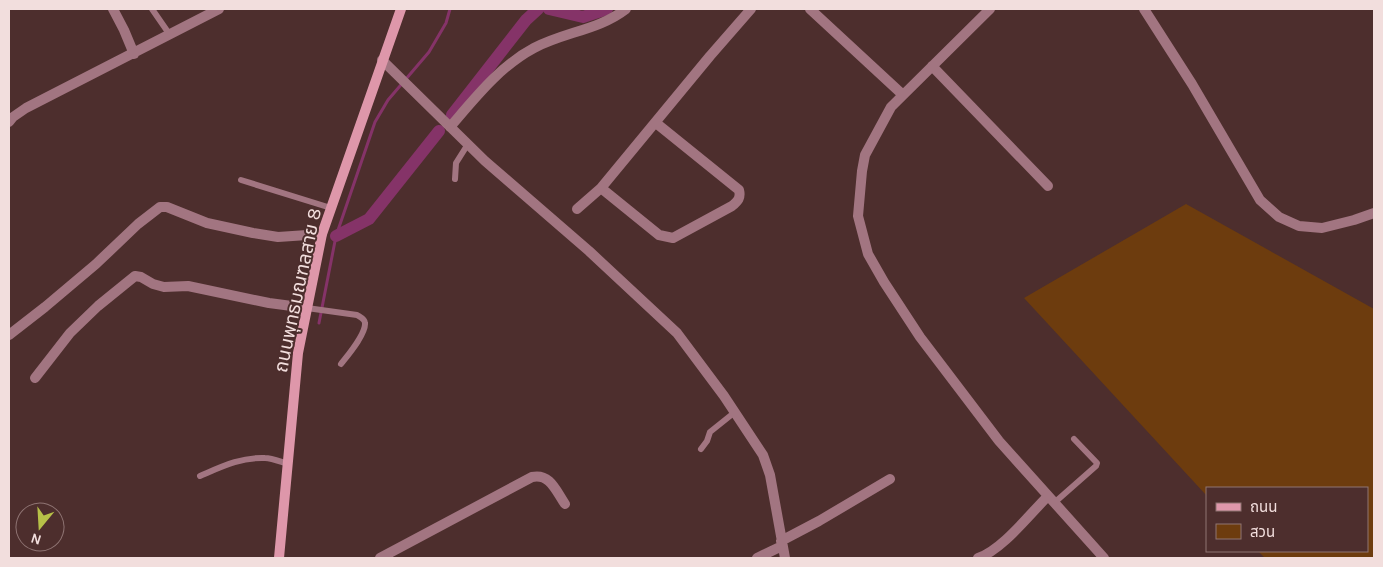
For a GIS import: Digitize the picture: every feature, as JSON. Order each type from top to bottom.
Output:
[{"type":"street","points":[[113,9],[134,54]]},
{"type":"street","points":[[9,122],[26,108],[134,54],[216,9]]},
{"type":"street","name":"ถนนพุทธมณฑลสาย 8","points":[[279,558],[298,353],[322,234],[401,9]]},
{"type":"street","points":[[450,127],[481,90],[515,60],[534,48],[608,21],[626,9]]},
{"type":"street","points":[[577,209],[601,188],[751,9]]},
{"type":"street","points":[[810,9],[903,95]]},
{"type":"street","points":[[990,9],[891,108],[865,155],[858,216],[868,254],[889,290],[943,366],[998,441],[1104,558]]},
{"type":"street","points":[[1144,9],[1192,84],[1260,200],[1278,217],[1299,226],[1322,228],[1374,213]]},
{"type":"street","points":[[382,60],[468,144],[589,251],[677,333],[735,412],[763,455],[770,475],[785,558]]},
{"type":"street","points":[[932,66],[1048,186]]},
{"type":"street","points":[[601,188],[659,235],[667,238],[672,238],[732,206],[739,200],[739,190],[656,123]]},
{"type":"street","points":[[9,335],[67,289],[138,224],[160,207],[167,207],[207,223],[253,233],[278,237],[322,234]]},
{"type":"street","points":[[35,378],[70,333],[98,306],[136,276],[141,276],[153,284],[164,287],[188,286],[269,303],[307,308]]},
{"type":"street","points":[[380,558],[532,477],[540,475],[546,478],[565,504]]},
{"type":"street","points":[[757,558],[890,479]]},
{"type":"street","points":[[978,558],[984,556],[1011,535],[1051,499]]},
{"type":"lane","points":[[152,9],[170,35]]},
{"type":"lane","points":[[455,179],[456,163],[468,144]]},
{"type":"lane","points":[[241,180],[331,208]]},
{"type":"lane","points":[[307,308],[357,315],[364,320],[363,333],[341,364]]},
{"type":"lane","points":[[701,449],[707,441],[710,432],[735,412]]},
{"type":"lane","points":[[1051,499],[1096,466],[1097,463],[1074,439]]},
{"type":"lane","points":[[200,476],[232,462],[249,459],[266,458],[288,464]]},
{"type":"green space","points":[[1186,204],[1374,309],[1374,558],[1265,558],[1259,552],[1368,552],[1368,487],[1206,487],[1206,495],[1024,298]]},
{"type":"waterway","points":[[319,323],[336,236],[375,122],[388,100],[429,52],[446,23],[450,9]]},
{"type":"waterway","points":[[452,115],[526,20],[538,9]]},
{"type":"waterway","points":[[549,9],[583,17],[607,9]]},
{"type":"waterway","points":[[336,236],[369,219],[439,131]]}]
